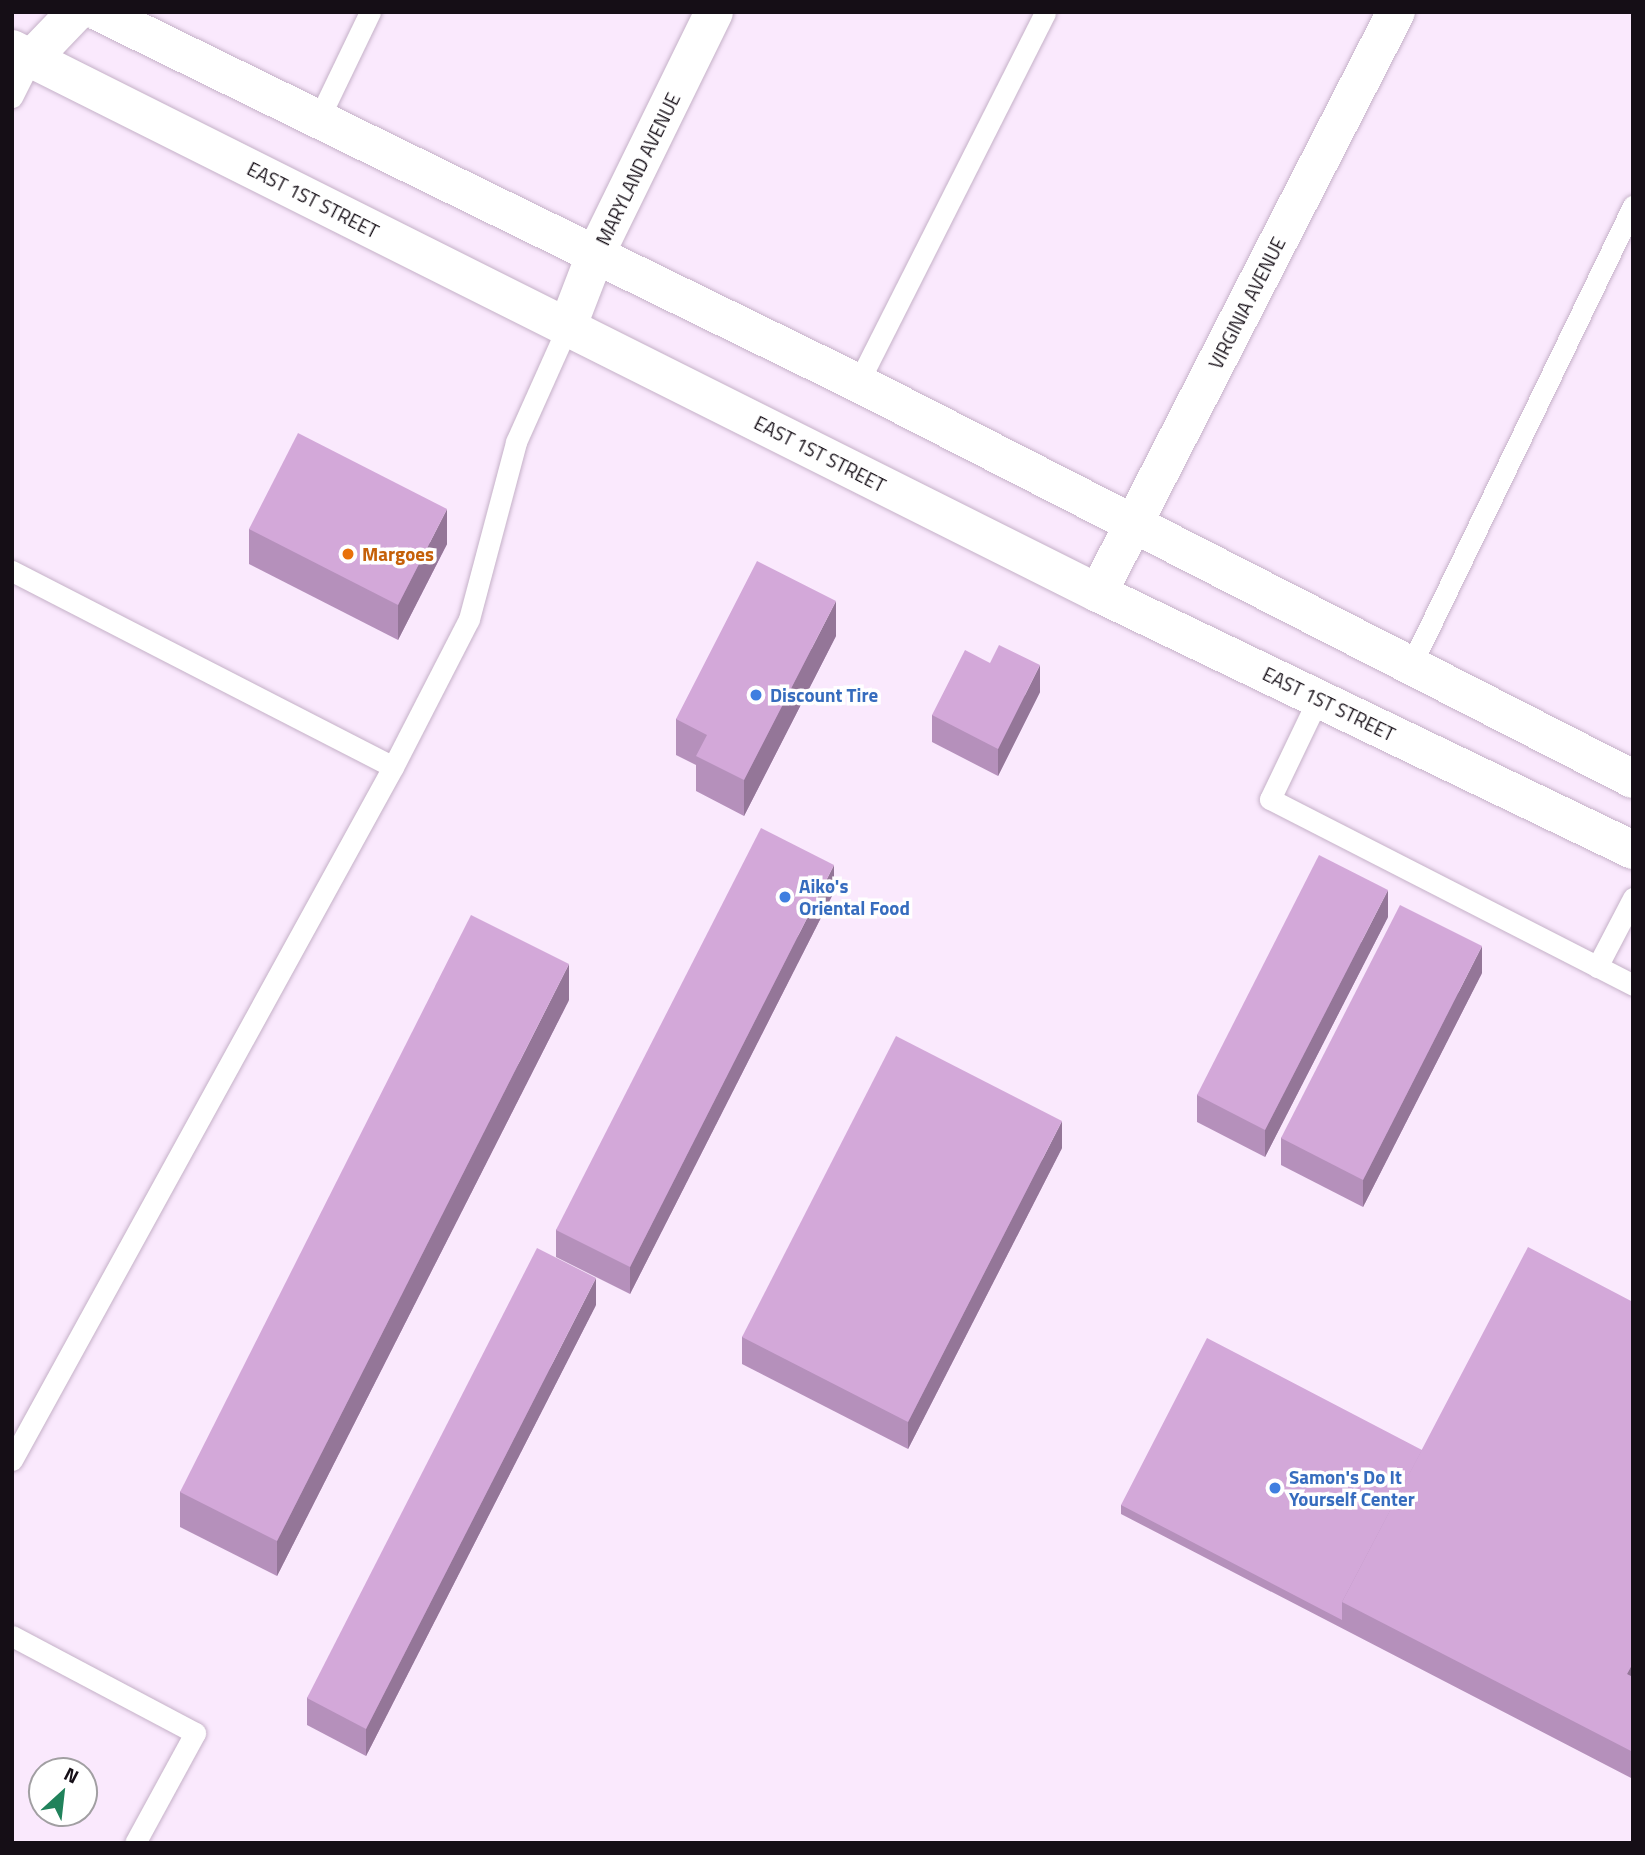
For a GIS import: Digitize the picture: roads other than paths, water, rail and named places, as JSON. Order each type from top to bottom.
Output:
[{"type":"main road","points":[[22,54],[76,12]]},
{"type":"main road","points":[[99,12],[859,383],[1133,525],[1412,663],[1633,779]]},
{"type":"main road","name":"MARYLAND AVENUE","points":[[567,328],[596,253],[714,12]]},
{"type":"main road","name":"VIRGINIA AVENUE","points":[[1098,593],[1396,12]]},
{"type":"main road","name":"EAST 1ST STREET","points":[[22,54],[1098,593],[1633,850]]},
{"type":"lane","points":[[319,118],[370,12]]},
{"type":"lane","points":[[859,383],[1045,12]]},
{"type":"lane","points":[[12,97],[22,54]]},
{"type":"lane","points":[[1412,663],[1633,206]]},
{"type":"lane","points":[[12,1460],[393,766],[469,619],[516,442],[567,328]]},
{"type":"lane","points":[[12,571],[393,766]]},
{"type":"lane","points":[[1318,699],[1270,799],[1633,985]]},
{"type":"lane","points":[[1597,967],[1633,898]]},
{"type":"lane","points":[[12,1636],[195,1733],[135,1843]]},
{"type":"place","name":"Margoes","points":[[348,554]]},
{"type":"place","name":"Discount Tire","points":[[756,695]]},
{"type":"place","name":"Aiko's Oriental Food","points":[[785,897]]},
{"type":"place","name":"Samon's Do It Yourself Center","points":[[1275,1488]]}]
